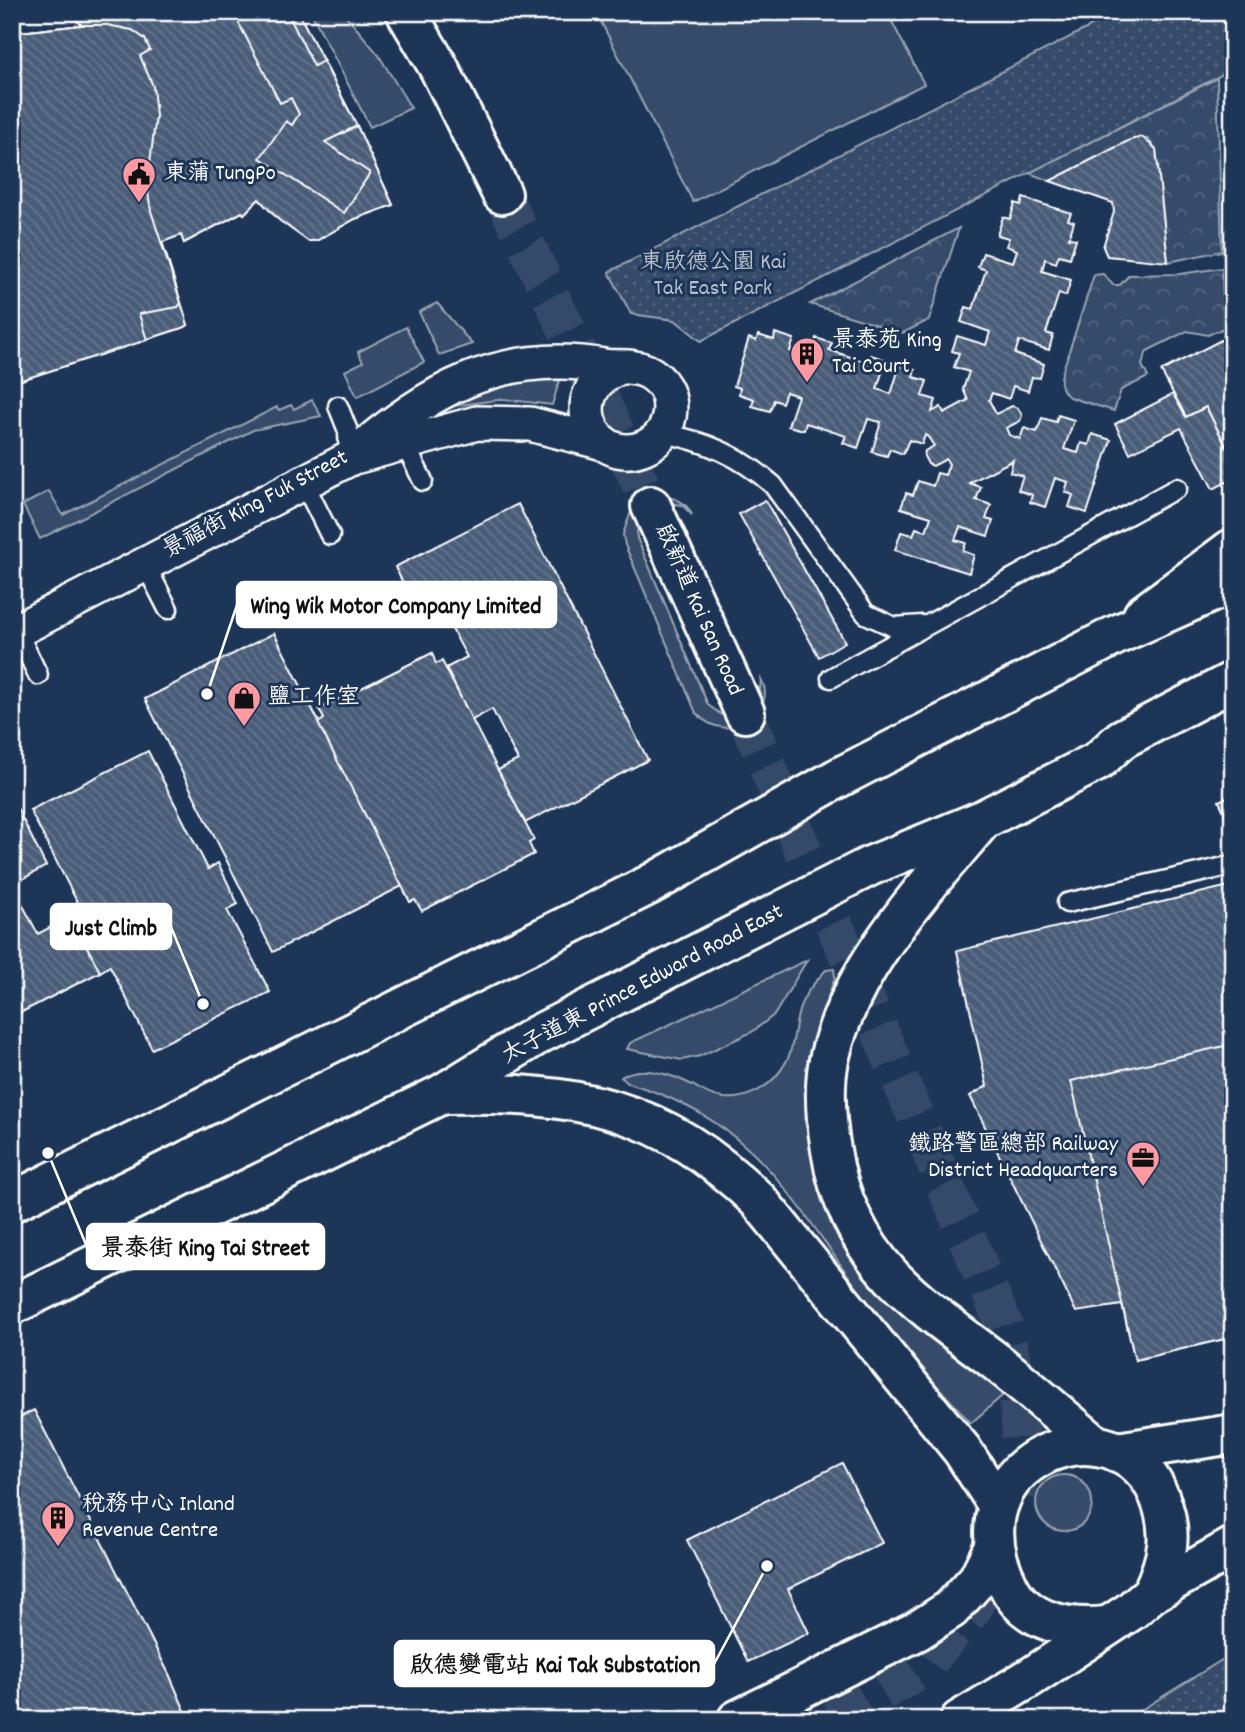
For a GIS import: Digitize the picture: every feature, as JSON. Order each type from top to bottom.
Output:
[{"type":"main road","points":[[406,12],[455,99],[502,194]]},
{"type":"main road","name":"啟新道 Kai San Road","points":[[651,506],[745,713]]},
{"type":"main road","points":[[1116,635],[1233,548]]},
{"type":"main road","points":[[12,1202],[649,885],[838,778],[1116,635],[1233,583]]},
{"type":"main road","name":"太子道東 Prince Edward Road East","points":[[12,1305],[442,1094],[539,1034],[870,866],[982,820],[1098,761],[1122,739],[1233,681]]},
{"type":"main road","points":[[982,820],[879,950],[846,1010],[829,1061],[826,1092],[833,1165],[842,1197],[855,1226],[890,1275],[914,1298],[1107,1449],[1139,1466],[1155,1486],[1166,1512],[1166,1564],[1152,1593]]},
{"type":"main road","points":[[442,1094],[516,1093],[568,1099],[639,1119],[696,1147],[731,1173],[759,1201],[962,1450],[997,1504]]},
{"type":"main road","points":[[1106,1626],[1083,1629],[1055,1624],[1032,1612],[1013,1596],[1001,1573],[994,1546],[997,1504],[1018,1472],[1047,1451],[1072,1446],[1107,1449],[1233,1434]]},
{"type":"main road","points":[[737,1720],[917,1631],[951,1609],[978,1579],[994,1546]]},
{"type":"main road","points":[[960,1720],[1131,1611],[1152,1593],[1233,1547]]},
{"type":"street","name":"景福街 King Fuk Street","points":[[14,632],[349,459],[395,418],[474,377],[499,369],[539,362],[579,362],[619,368],[633,367],[647,371],[659,380],[667,391],[671,406],[662,433]]},
{"type":"street","points":[[604,443],[589,424],[587,401],[598,380],[619,368]]},
{"type":"street","points":[[349,459],[449,429],[505,422],[530,424],[604,443],[613,448],[635,450],[662,433]]},
{"type":"lane","points":[[338,406],[348,431],[349,459]]},
{"type":"lane","points":[[662,433],[711,445],[733,455],[763,476],[773,485],[866,614],[894,627],[925,625],[939,618]]},
{"type":"lane","points":[[404,443],[423,481]]},
{"type":"lane","points":[[303,481],[330,536]]},
{"type":"lane","points":[[831,678],[1177,488]]},
{"type":"lane","points":[[145,564],[169,609]]},
{"type":"lane","points":[[14,632],[38,675]]},
{"type":"lane","points":[[1067,903],[1233,865]]},
{"type":"green space","points":[[311,12],[343,12],[378,54],[411,108],[370,127]]},
{"type":"green space","points":[[596,12],[887,12],[924,84],[693,202]]},
{"type":"green space","name":"東啟德公園 Kai Tak East Park","points":[[1119,12],[1233,12],[1233,262],[1227,72],[701,341],[675,320],[631,314],[609,272]]},
{"type":"green space","points":[[1217,78],[1222,251],[1168,262],[1156,149],[1148,139],[1130,140],[1050,181],[1029,173]]},
{"type":"green space","points":[[959,228],[929,320],[903,333],[810,304]]},
{"type":"green space","points":[[1222,268],[1224,328],[1208,335],[1187,331],[1147,351],[1142,365],[1148,377],[1121,390],[1114,411],[1069,397],[1064,392],[1061,386],[1062,373],[1094,275],[1103,274],[1113,285],[1120,285],[1129,275],[1180,274]]},
{"type":"green space","points":[[437,303],[472,344],[439,355],[419,312]]},
{"type":"green space","points":[[406,327],[424,362],[357,397],[345,371],[363,362],[358,352]]},
{"type":"green space","points":[[561,376],[552,405],[503,399],[447,407],[482,386]]},
{"type":"green space","points":[[312,400],[321,416],[253,430],[40,539],[23,505],[49,491],[63,515],[277,407],[279,410],[291,405],[294,409]]},
{"type":"green space","points":[[656,496],[677,500],[686,506],[692,515],[682,505],[663,502],[638,519],[637,538],[708,705],[722,715],[731,717],[759,700],[761,679],[765,691],[763,703],[748,722],[723,727],[709,723],[696,713],[625,545],[623,534],[632,509]]},
{"type":"green space","points":[[807,960],[775,1014],[752,1032],[700,1056],[682,1060],[627,1049],[630,1043]]},
{"type":"green space","points":[[834,969],[835,977],[816,1032],[805,1122],[826,1205],[1010,1389],[971,1423],[888,1330],[800,1207],[774,1175],[745,1146],[713,1121],[674,1100],[628,1083],[621,1077],[640,1071],[651,1071],[674,1077],[715,1096],[728,1098],[752,1094],[763,1088],[781,1070],[791,1051],[798,1014],[805,996],[826,970]]},
{"type":"green space","points":[[1064,1475],[1079,1480],[1087,1488],[1092,1503],[1087,1518],[1079,1526],[1064,1531],[1049,1526],[1041,1518],[1036,1503],[1041,1488],[1049,1480]]},
{"type":"green space","points":[[1233,1653],[1233,1720],[1125,1720]]},
{"type":"building","points":[[76,12],[298,12],[357,126],[393,205],[355,219],[316,241],[308,241],[279,220],[259,199],[244,214],[242,212],[184,243],[181,235],[162,242],[188,325],[12,383],[12,33],[82,25],[73,17]]},
{"type":"building","points":[[76,12],[298,12],[357,126],[393,205],[355,219],[316,241],[308,241],[279,220],[259,199],[244,214],[242,212],[184,243],[181,235],[162,242],[188,325],[12,383],[12,33],[82,25],[73,17]]},
{"type":"building","points":[[233,12],[287,12],[314,66],[323,61],[357,126],[325,142],[370,173],[344,213],[260,158],[286,121],[292,125],[299,114],[291,98],[280,103]]},
{"type":"building","points":[[107,25],[132,30],[145,39],[150,50],[140,56],[153,86],[156,116],[147,186],[151,211],[181,303],[178,307],[139,314],[147,340],[12,383],[12,33]]},
{"type":"building","points":[[1142,137],[1156,149],[1168,262],[1107,256],[1103,247],[1114,212],[1113,203],[1050,181],[1130,140]]},
{"type":"building","name":"景泰苑 King Tai Court","points":[[1023,198],[1071,213],[1068,220],[1074,222],[1069,238],[1076,239],[1070,258],[1059,255],[1056,263],[1045,259],[1042,271],[1071,280],[1066,296],[1059,293],[1046,333],[1053,335],[1049,350],[1019,341],[1015,354],[1044,364],[1040,378],[1032,377],[1028,391],[1013,386],[1009,399],[992,393],[989,400],[996,414],[1012,406],[1018,408],[1022,415],[1020,421],[1006,428],[1009,435],[1020,439],[1024,428],[1037,432],[1042,418],[1056,422],[1058,415],[1074,420],[1064,449],[1078,453],[1081,443],[1089,445],[1092,434],[1111,440],[1087,513],[1069,507],[1073,495],[1065,492],[1068,482],[1055,478],[1045,507],[1030,502],[1032,495],[1018,490],[1023,476],[1010,472],[1013,460],[969,483],[981,487],[976,500],[991,505],[986,519],[993,521],[988,536],[960,527],[955,540],[966,543],[963,551],[974,555],[969,573],[895,550],[901,532],[913,535],[916,528],[926,531],[931,517],[901,508],[906,493],[913,495],[918,481],[933,486],[937,473],[945,475],[949,464],[946,459],[933,466],[928,464],[925,451],[934,446],[928,437],[925,435],[922,444],[909,440],[903,454],[890,449],[887,456],[872,452],[881,422],[868,419],[858,448],[843,443],[846,436],[806,423],[804,430],[788,426],[798,396],[786,392],[782,403],[774,400],[770,411],[752,406],[754,399],[739,394],[740,388],[734,386],[749,338],[756,341],[758,335],[774,340],[775,333],[794,339],[790,351],[798,353],[795,363],[807,367],[816,338],[832,343],[829,350],[869,363],[871,355],[886,360],[877,389],[891,394],[900,365],[915,370],[913,377],[927,381],[922,396],[936,400],[932,412],[941,407],[944,413],[968,400],[963,389],[969,372],[954,367],[959,353],[952,351],[957,336],[986,345],[990,332],[961,322],[966,307],[973,309],[986,270],[978,267],[983,253],[1013,262],[1017,250],[1006,246],[1009,238],[997,235],[1003,217],[1010,219],[1015,203],[1021,205]]},
{"type":"building","points":[[1225,338],[1233,339],[1233,460],[1206,407],[1186,417],[1161,371]]},
{"type":"building","points":[[1173,394],[1186,417],[1206,407],[1233,460],[1233,479],[1213,489],[1181,428],[1130,453],[1115,424]]},
{"type":"building","points":[[765,500],[845,642],[819,657],[739,514]]},
{"type":"building","points":[[518,504],[648,760],[525,823],[498,770],[518,760],[492,709],[472,720],[446,668],[467,657],[440,607],[420,617],[395,567]]},
{"type":"building","points":[[274,633],[402,886],[273,952],[145,699]]},
{"type":"building","points":[[432,653],[436,664],[442,661],[534,840],[529,843],[534,854],[422,911],[415,900],[410,902],[318,723],[324,719],[319,709]]},
{"type":"building","points":[[148,751],[208,869],[218,863],[238,904],[227,910],[270,992],[152,1049],[110,966],[100,972],[80,934],[91,929],[30,810]]},
{"type":"building","points":[[1233,794],[1233,818],[1228,820],[1219,801]]},
{"type":"building","points":[[12,798],[46,866],[12,885]]},
{"type":"building","points":[[12,885],[38,934],[71,916],[100,972],[12,1017]]},
{"type":"building","points":[[1233,885],[1233,1337],[1135,1360],[1122,1305],[1076,1312],[970,1096],[987,1086],[957,951]]},
{"type":"building","points":[[1233,1044],[1233,1337],[1135,1360],[1071,1081]]},
{"type":"building","name":"稅務中心 Inland Revenue Centre","points":[[34,1410],[169,1674],[189,1720],[12,1720],[12,1421]]},
{"type":"building","points":[[842,1463],[882,1543],[788,1589],[809,1633],[748,1662],[687,1540]]},
{"type":"tunnel","points":[[502,194],[651,506]]},
{"type":"tunnel","points":[[745,713],[1004,1325],[1017,1390],[1021,1434],[1015,1500]]},
{"type":"tunnel","points":[[833,1720],[922,1669],[973,1609],[984,1586]]},
{"type":"place","name":"東蒲 TungPo","points":[[139,204]]},
{"type":"place","name":"景泰苑 King Tai Court","points":[[807,384]]},
{"type":"place","name":"Wing Wik Motor Company Limited","points":[[207,694]]},
{"type":"place","name":"鹽工作室","points":[[244,728]]},
{"type":"place","name":"Just Climb","points":[[203,1004]]},
{"type":"place","name":"景泰街 King Tai Street","points":[[48,1153]]},
{"type":"place","name":"鐵路警區總部 Railway District Headquarters","points":[[1143,1188]]},
{"type":"place","name":"稅務中心 Inland Revenue Centre","points":[[58,1548]]},
{"type":"place","name":"啟德變電站 Kai Tak Substation","points":[[767,1566]]}]
